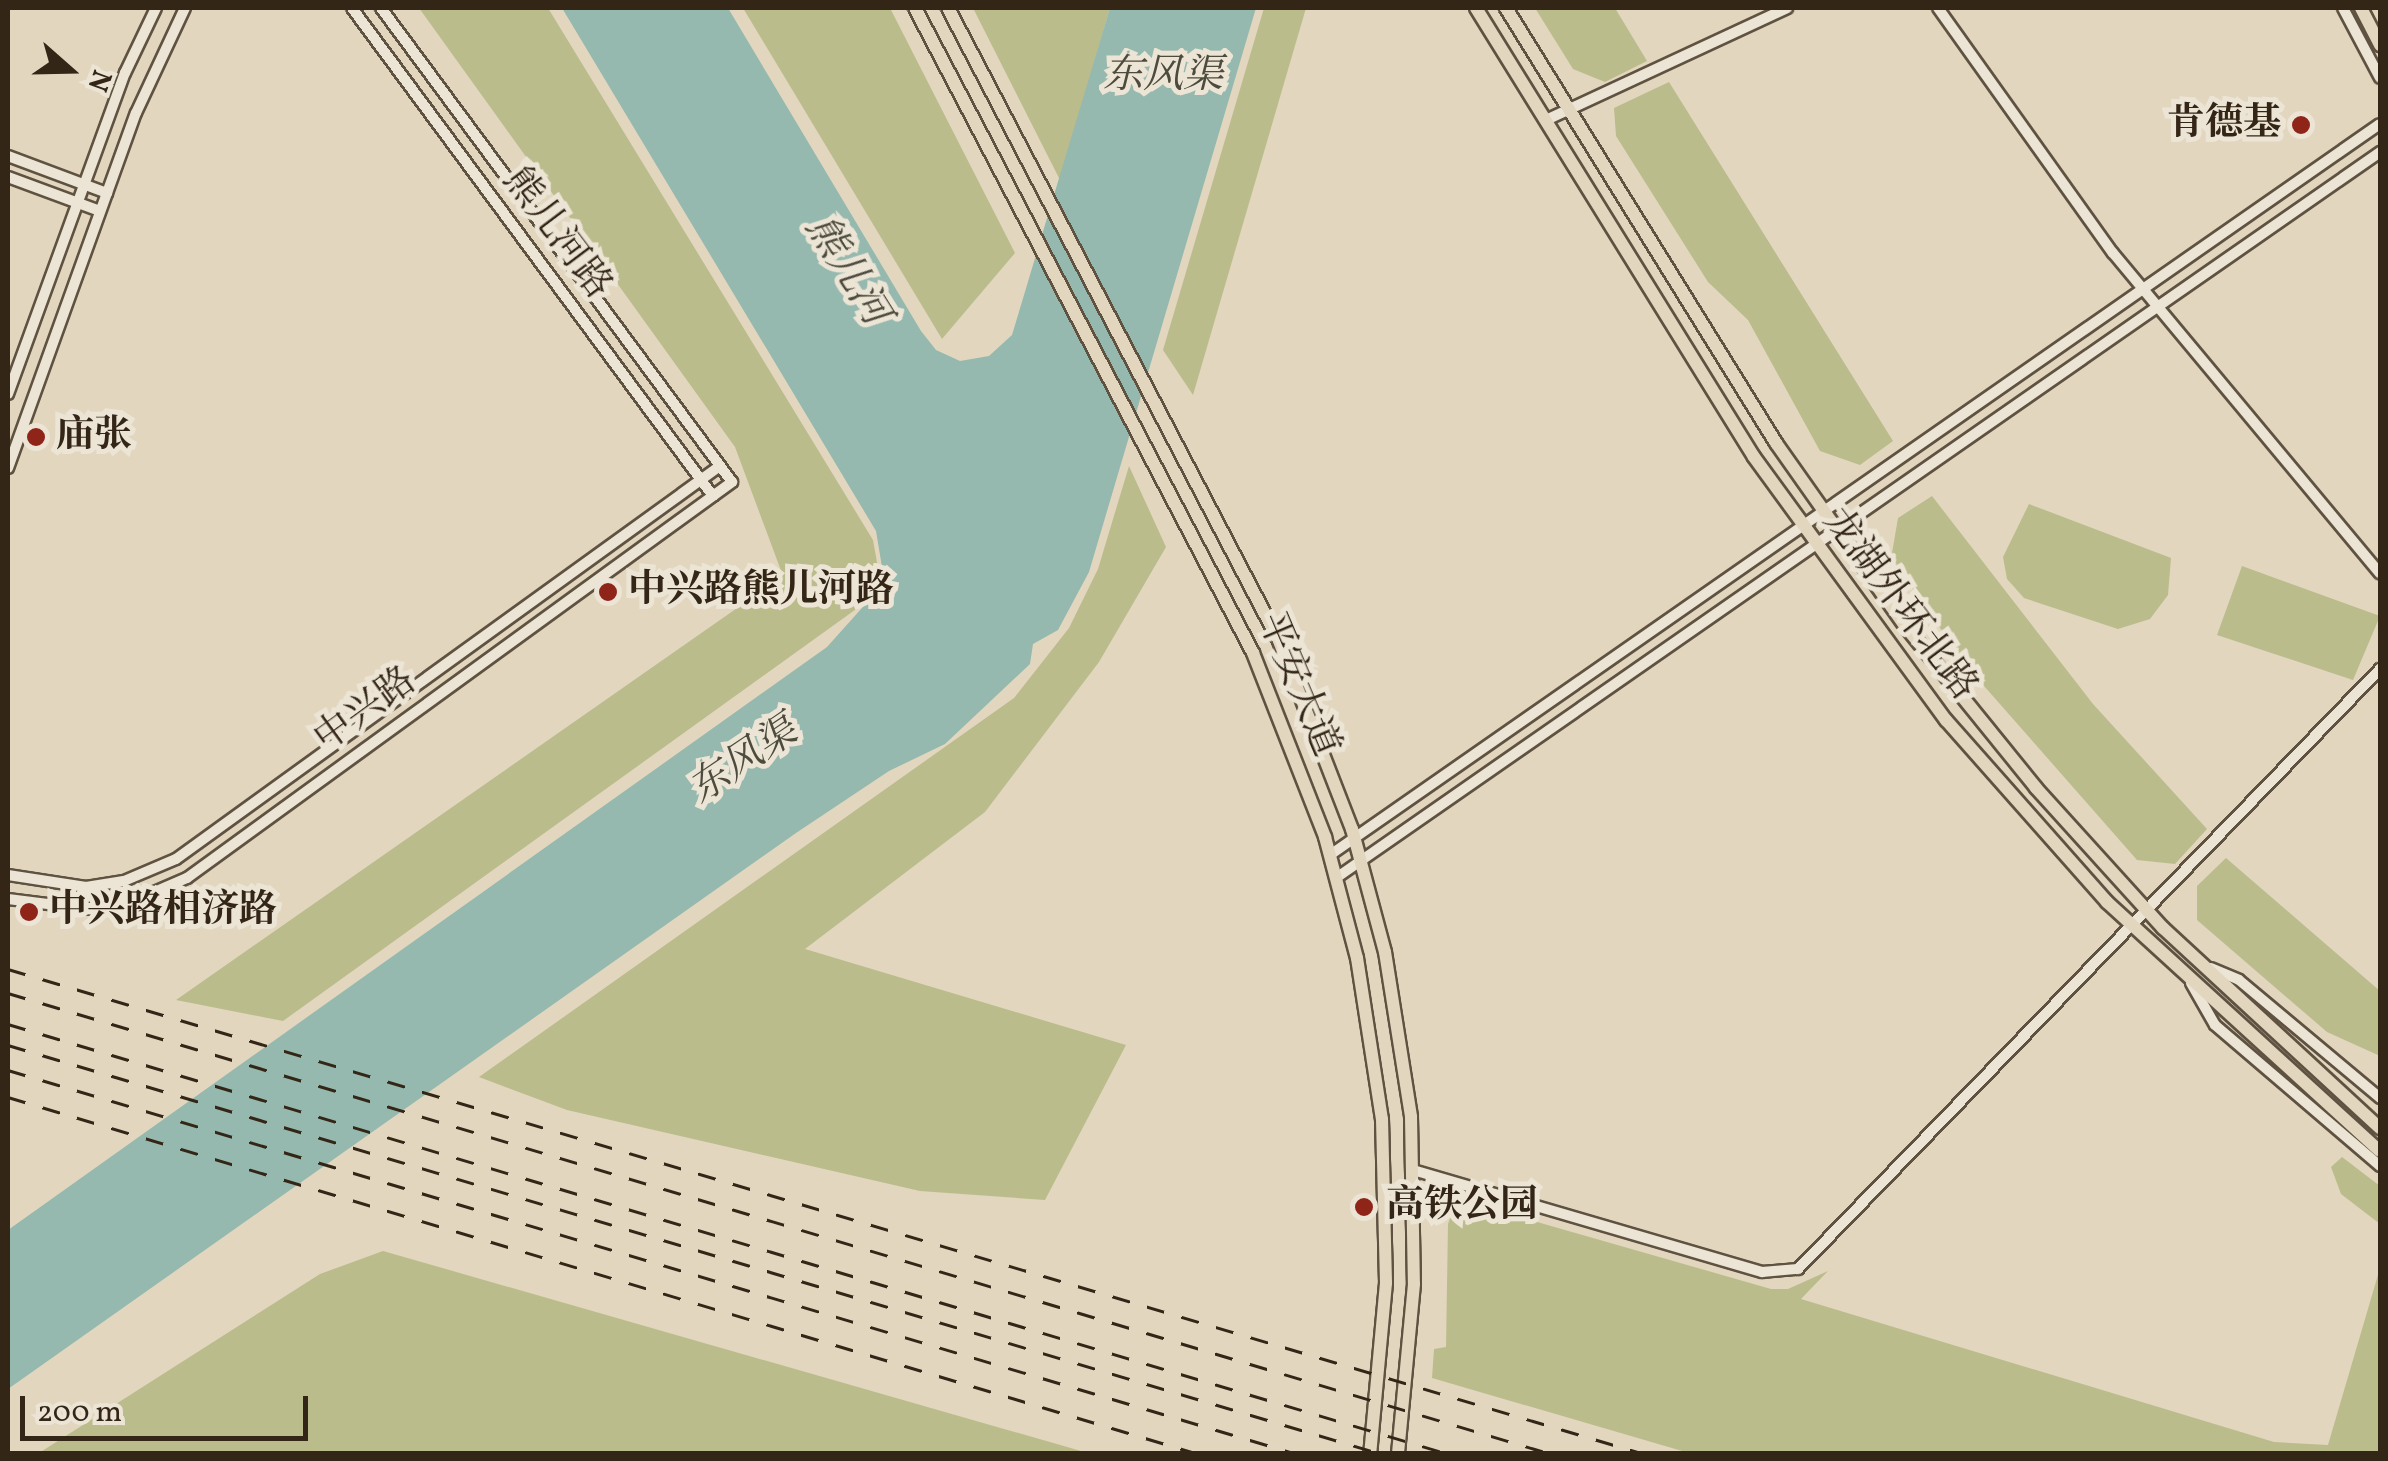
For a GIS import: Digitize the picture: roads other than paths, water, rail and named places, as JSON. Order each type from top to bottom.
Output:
[{"type":"main road","name":"平安大道","points":[[915,8],[1272,693],[1330,856],[1364,989],[1383,1136],[1384,1319],[1370,1454]]},
{"type":"main road","name":"平安大道","points":[[948,8],[1298,682],[1355,840],[1394,1000],[1413,1170],[1412,1320],[1398,1454]]},
{"type":"main road","name":"龙湖外环北路","points":[[1476,8],[1802,527],[2017,805],[2134,926],[2380,1151]]},
{"type":"main road","name":"龙湖外环北路","points":[[1506,8],[1823,513],[1966,704],[2148,911],[2380,1128]]},
{"type":"main road","points":[[2361,8],[2380,45]]},
{"type":"street","points":[[8,394],[84,184],[156,8]]},
{"type":"street","points":[[8,468],[107,192],[185,8]]},
{"type":"street","name":"熊儿河路","points":[[352,8],[713,496]]},
{"type":"street","name":"熊儿河路","points":[[381,8],[732,482]]},
{"type":"street","points":[[1546,120],[1787,8]]},
{"type":"street","points":[[1938,8],[2144,290],[2380,573]]},
{"type":"street","points":[[2343,8],[2380,78]]},
{"type":"street","points":[[1330,856],[2380,124]]},
{"type":"street","points":[[1336,878],[2380,152]]},
{"type":"street","points":[[8,156],[107,192]]},
{"type":"street","points":[[8,177],[100,211]]},
{"type":"street","name":"中兴路","points":[[8,875],[86,887],[124,881],[176,859],[720,466]]},
{"type":"street","name":"中兴路","points":[[8,898],[87,910],[130,902],[187,878],[732,482]]},
{"type":"street","points":[[1413,1170],[1762,1272],[1789,1272],[1820,1252],[2380,668]]},
{"type":"street","points":[[2201,964],[2239,980],[2380,1098]]},
{"type":"street","points":[[2185,974],[2215,1025],[2380,1166]]},
{"type":"water","points":[[562,8],[728,8],[921,331],[936,350],[960,361],[989,356],[1012,335],[1110,8],[1256,8],[1089,572],[1058,630],[1033,644],[1030,664],[945,744],[889,771],[796,833],[8,1389],[8,1230],[827,647],[870,599],[882,567],[876,531]]},
{"type":"railway","points":[[8,969],[1644,1454]]},
{"type":"railway","points":[[8,993],[1551,1454]]},
{"type":"railway","points":[[8,1024],[1449,1454]]},
{"type":"railway","points":[[8,1045],[1382,1454]]},
{"type":"railway","points":[[8,1070],[1297,1454]]},
{"type":"railway","points":[[8,1097],[1199,1454]]},
{"type":"place","name":"肯德基","points":[[2301,125]]},
{"type":"place","name":"庙张","points":[[36,437]]},
{"type":"place","name":"中兴路熊儿河路","points":[[608,592]]},
{"type":"place","name":"中兴路相济路","points":[[29,912]]},
{"type":"place","name":"高铁公园","points":[[1364,1207]]},
{"type":"water label","name":"东风渠","points":[[1163,77]]},
{"type":"water label","name":"熊儿河","points":[[846,271]]},
{"type":"water label","name":"东风渠","points":[[744,762]]}]
